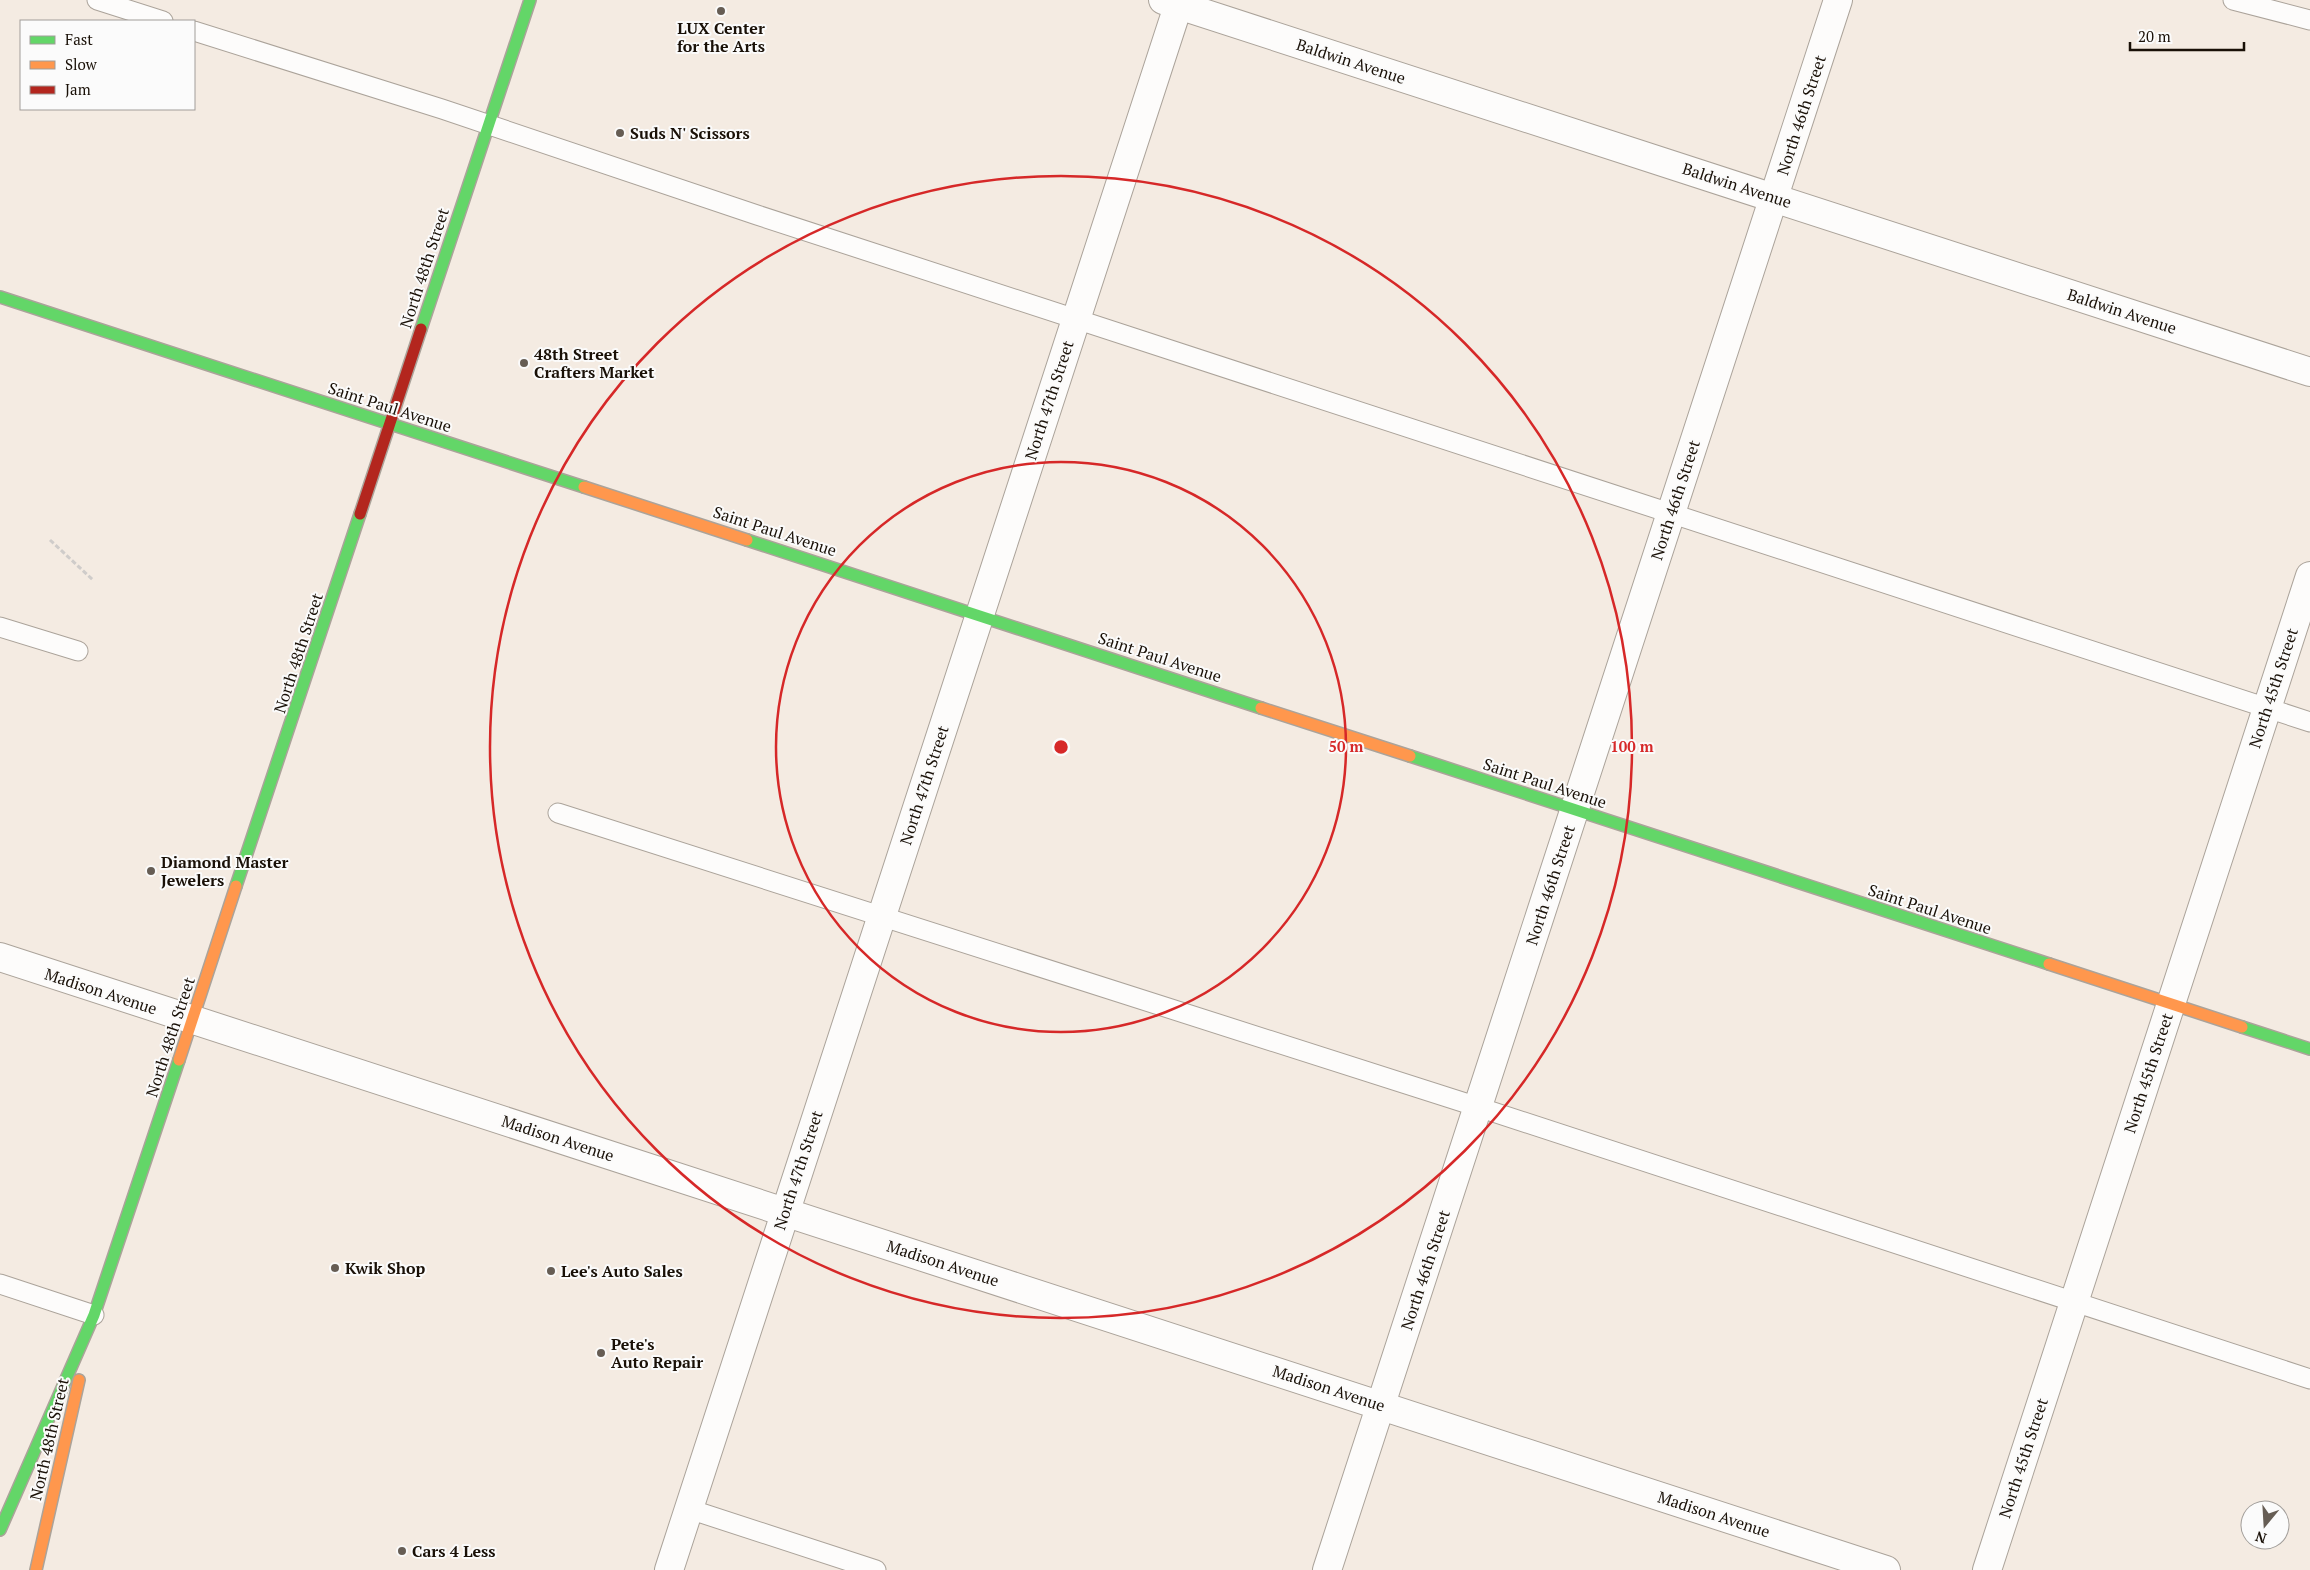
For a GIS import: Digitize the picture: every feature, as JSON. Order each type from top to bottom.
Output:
[{"type":"street","name":"North 48th Street","points":[[0,1530],[94,1315],[530,0]]},
{"type":"street","name":"North 46th Street","points":[[1327,1570],[1838,0]]},
{"type":"street","name":"Baldwin Avenue","points":[[1174,2],[2310,372]]},
{"type":"street","name":"North 47th Street","points":[[669,1570],[980,615],[1174,2]]},
{"type":"street","name":"Saint Paul Avenue","points":[[0,297],[2310,1049]]},
{"type":"street","name":"North 45th Street","points":[[1987,1570],[2310,576]]},
{"type":"street","name":"Madison Avenue","points":[[0,957],[1886,1570]]},
{"type":"street","name":"North 48th Street","points":[[36,1570],[94,1315]]},
{"type":"lane","points":[[97,0],[160,20]]},
{"type":"lane","points":[[2233,0],[2310,20]]},
{"type":"lane","points":[[195,31],[489,125],[2310,722]]},
{"type":"lane","points":[[0,627],[78,651]]},
{"type":"lane","points":[[558,813],[1478,1107],[2310,1379]]},
{"type":"lane","points":[[0,1284],[94,1315]]},
{"type":"lane","points":[[689,1509],[876,1570]]},
{"type":"path","points":[[50,540],[93,580]]},
{"type":"traffic: fast","points":[[421,329],[530,0]]},
{"type":"traffic: fast","points":[[0,297],[584,487]]},
{"type":"traffic: fast","points":[[236,886],[360,514]]},
{"type":"traffic: fast","points":[[747,540],[1261,708]]},
{"type":"traffic: fast","points":[[1410,756],[2049,964]]},
{"type":"traffic: fast","points":[[2242,1027],[2310,1049]]},
{"type":"traffic: fast","points":[[0,1530],[94,1315],[179,1060]]},
{"type":"traffic: slow","points":[[584,487],[747,540]]},
{"type":"traffic: slow","points":[[1261,708],[1410,756]]},
{"type":"traffic: slow","points":[[179,1060],[236,886]]},
{"type":"traffic: slow","points":[[2049,964],[2242,1027]]},
{"type":"traffic: slow","points":[[36,1570],[79,1380]]},
{"type":"traffic: jam","points":[[360,514],[421,329]]},
{"type":"place","name":"LUX Center for the Arts","points":[[721,11]]},
{"type":"place","name":"Suds N' Scissors","points":[[620,133]]},
{"type":"place","name":"48th Street Crafters Market","points":[[524,363]]},
{"type":"place","name":"Diamond Master Jewelers","points":[[151,871]]},
{"type":"place","name":"Kwik Shop","points":[[335,1268]]},
{"type":"place","name":"Lee's Auto Sales","points":[[551,1271]]},
{"type":"place","name":"Pete's Auto Repair","points":[[601,1353]]},
{"type":"place","name":"Cars 4 Less","points":[[402,1551]]}]
